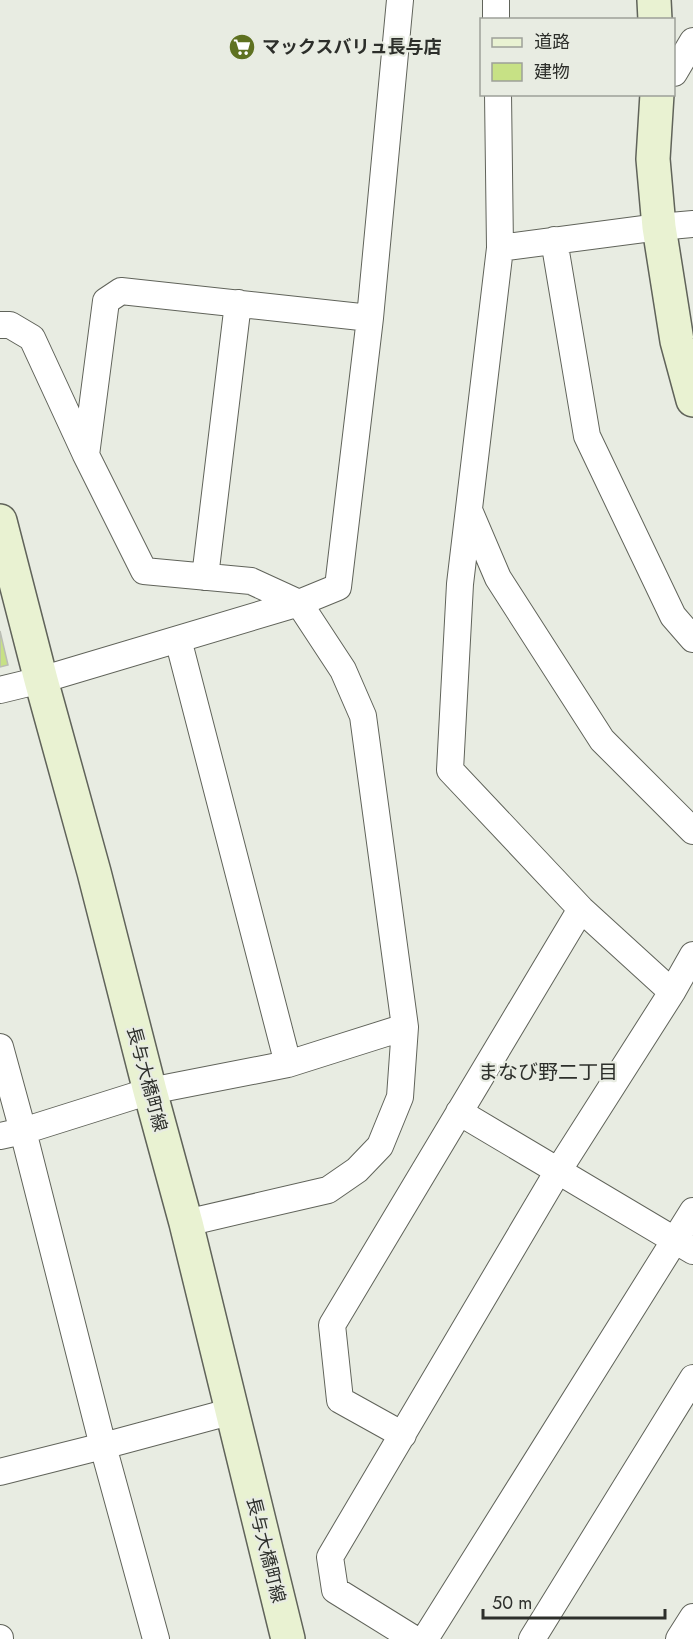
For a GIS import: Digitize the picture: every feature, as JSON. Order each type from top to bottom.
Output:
[{"type":"main road","points":[[654,0],[655,18]]},
{"type":"main road","points":[[658,96],[653,159],[659,227],[677,341],[693,400]]},
{"type":"main road","name":"長与大橋町線","points":[[0,521],[186,1223],[288,1639]]},
{"type":"street","points":[[0,690],[41,680],[299,603],[338,587],[370,318],[400,0]]},
{"type":"street","points":[[496,0],[496,18]]},
{"type":"street","points":[[675,71],[693,41]]},
{"type":"street","points":[[498,96],[500,248],[459,584],[450,770],[580,909],[672,992]]},
{"type":"street","points":[[500,248],[693,224]]},
{"type":"street","points":[[554,240],[587,436],[673,616],[693,639]]},
{"type":"street","points":[[86,455],[106,301],[121,291],[370,318]]},
{"type":"street","points":[[205,577],[238,303]]},
{"type":"street","points":[[0,325],[10,325],[32,338],[86,455],[144,571],[251,581],[299,603],[344,670],[363,716],[405,1027],[400,1098],[380,1146],[357,1170],[328,1190],[186,1223]]},
{"type":"street","points":[[468,509],[498,578],[602,740],[693,831]]},
{"type":"street","points":[[459,584],[498,578]]},
{"type":"street","points":[[178,639],[288,1064]]},
{"type":"street","points":[[403,1435],[340,1400],[332,1325],[580,909]]},
{"type":"street","points":[[414,1639],[335,1590],[330,1557],[558,1171],[672,992],[693,955]]},
{"type":"street","points":[[11,1134],[150,1091],[288,1064],[405,1027]]},
{"type":"street","points":[[0,1047],[11,1134],[103,1446],[156,1639]]},
{"type":"street","points":[[459,1112],[684,1246]]},
{"type":"street","points":[[425,1639],[684,1246],[693,1211]]},
{"type":"street","points":[[532,1639],[693,1378]]},
{"type":"street","points":[[0,1472],[233,1411]]},
{"type":"street","points":[[679,1639],[693,1617]]},
{"type":"building","points":[[0,631],[8,665],[0,667]]},
{"type":"place","name":"マックスバリュ長与店","points":[[242,47]]},
{"type":"district","name":"まなび野二丁目","points":[[548,1072]]}]
